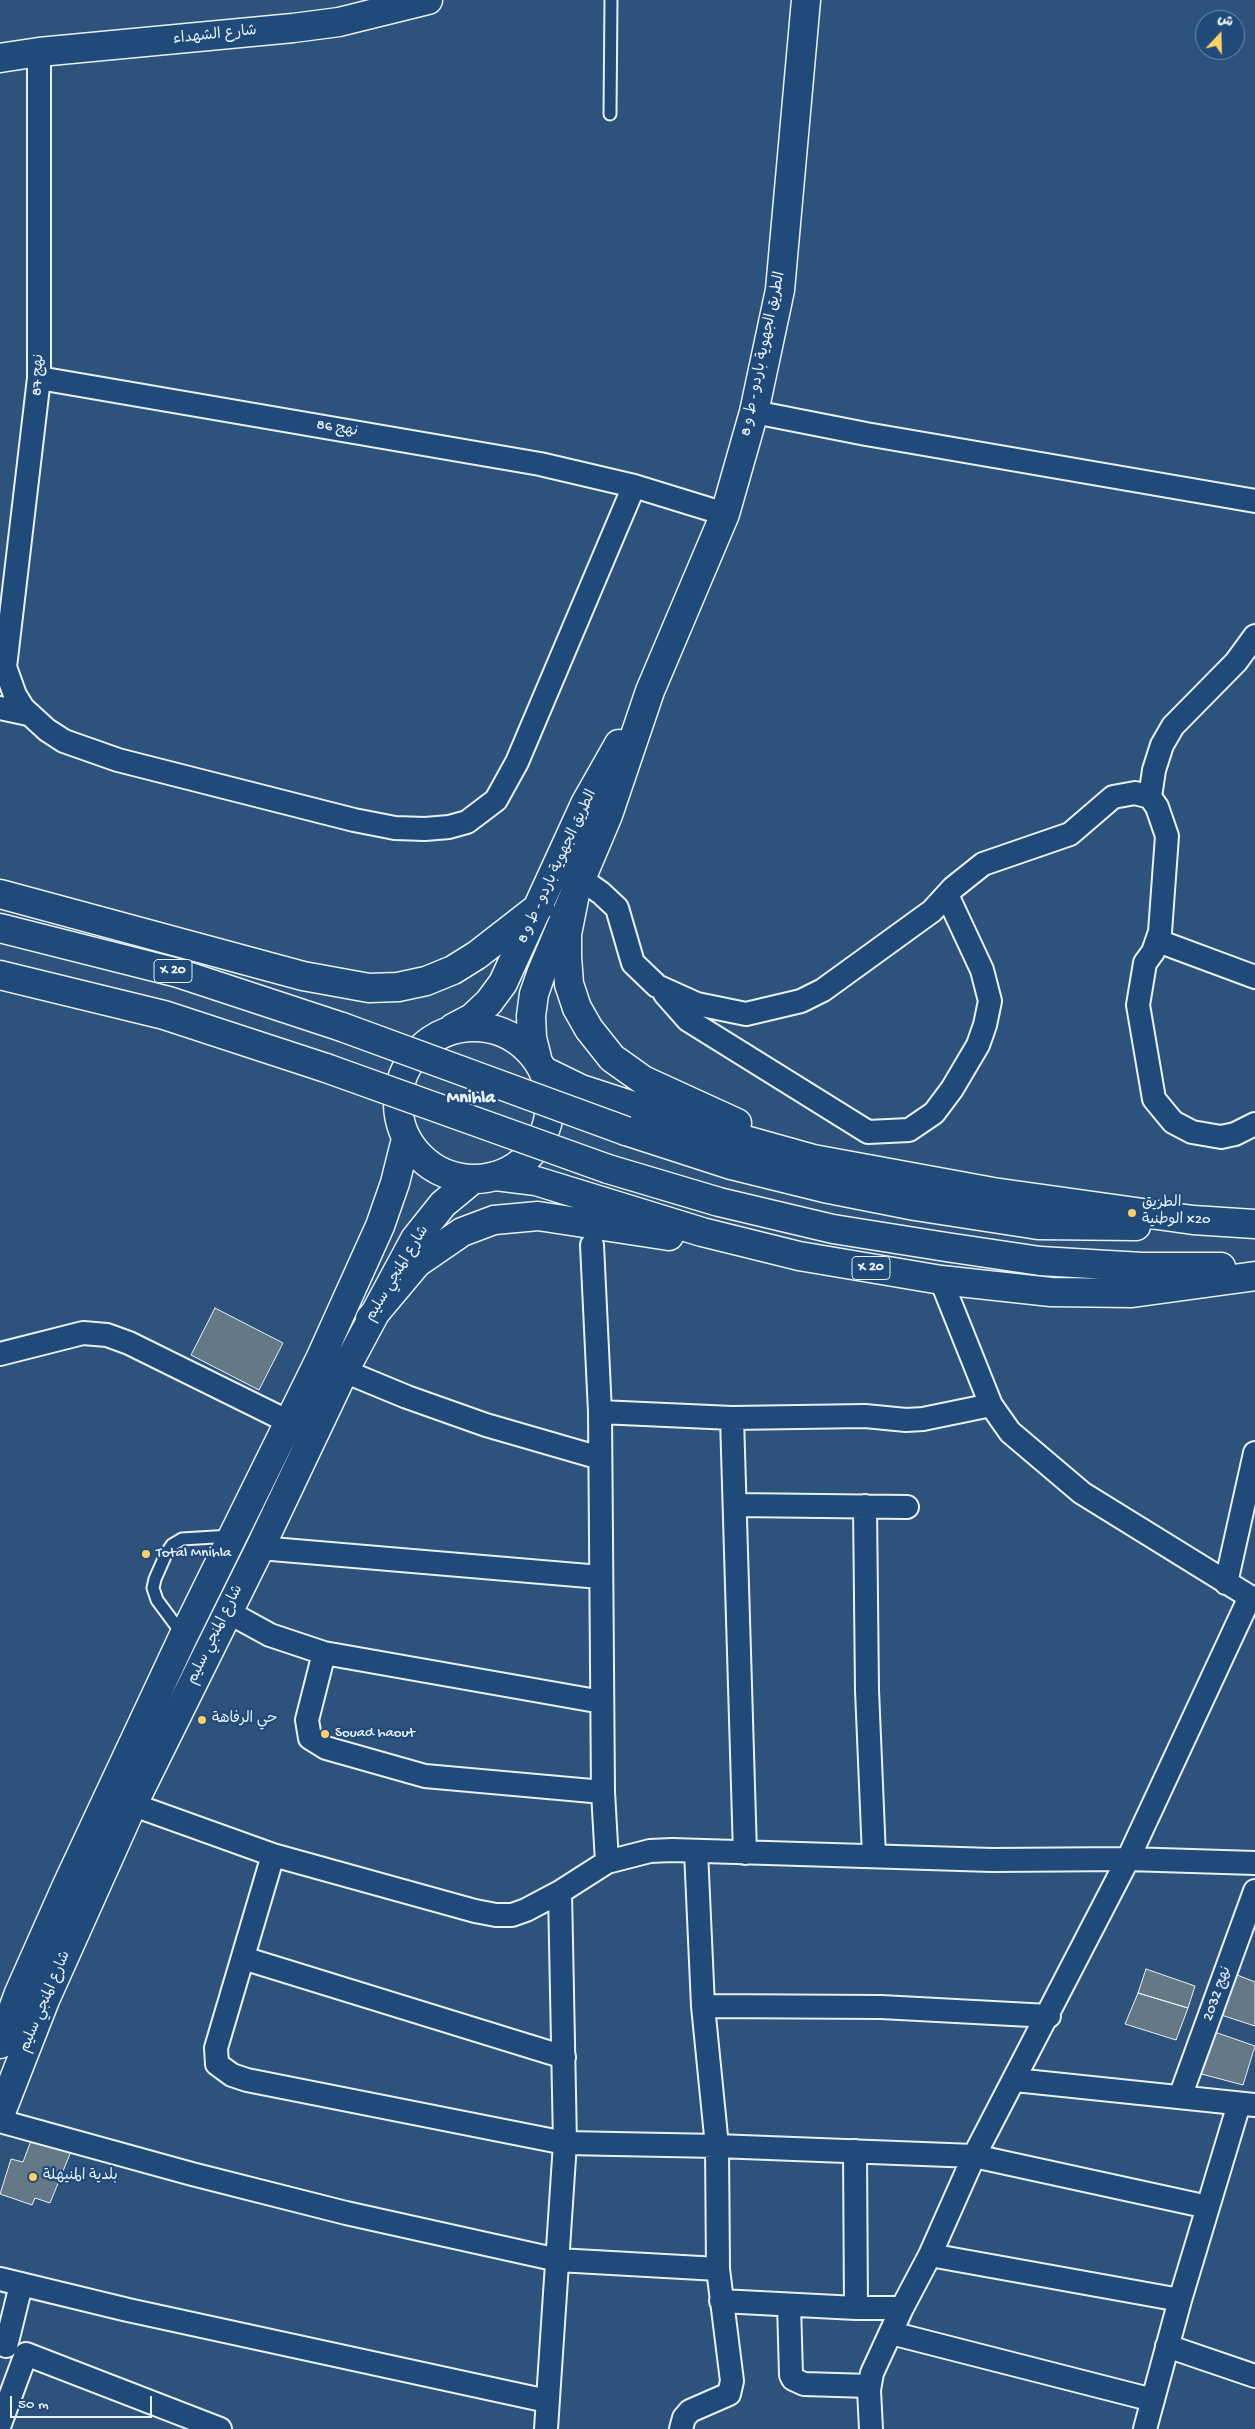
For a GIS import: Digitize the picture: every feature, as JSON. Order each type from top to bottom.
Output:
[{"type":"main road","name":"شارع الشهداء","points":[[0,58],[39,52],[339,22],[428,0]]},
{"type":"main road","name":"الطريق الجهوية باردو - ط و 8","points":[[540,1064],[532,1038],[531,1016],[534,994],[608,815],[650,691],[725,514],[754,412],[780,290],[806,0]]},
{"type":"main road","name":"الطريق الجهوية باردو - ط و 8","points":[[452,1029],[472,1018],[489,1002],[503,984],[585,804],[650,691]]},
{"type":"main road","points":[[579,884],[567,934],[569,984],[581,1016],[612,1058],[643,1080],[680,1098],[760,1133],[858,1168]]},
{"type":"main road","name":"X 20","points":[[0,894],[303,976],[369,988],[398,987],[453,970],[477,955],[540,906]]},
{"type":"main road","name":"X 20","points":[[0,928],[178,973],[342,1027],[626,1131],[731,1164],[824,1188],[915,1206],[1029,1224],[1255,1225]]},
{"type":"main road","name":"X 20","points":[[0,975],[164,1014],[326,1068],[608,1168],[719,1202],[757,1211],[833,1228],[1040,1261],[1124,1266],[1255,1266]]},
{"type":"main road","points":[[476,1026],[499,1030],[520,1041],[540,1064],[550,1092],[550,1113],[544,1134],[533,1153],[516,1167],[484,1178],[452,1176],[434,1168],[418,1155],[406,1139],[400,1125],[397,1099],[402,1073],[417,1051],[437,1035],[452,1029],[476,1026]]},
{"type":"main road","name":"X 20","points":[[540,1064],[581,1089],[695,1126],[813,1159],[993,1192],[1193,1220],[1255,1225]]},
{"type":"main road","name":"شارع المنجي سليم","points":[[0,2115],[184,1636],[320,1359],[380,1226],[395,1183],[406,1139]]},
{"type":"main road","name":"X 20","points":[[484,1178],[536,1181],[702,1232],[799,1256],[942,1280],[1051,1292],[1132,1293],[1255,1276]]},
{"type":"main road","name":"شارع المنجي سليم","points":[[0,2044],[19,1993],[120,1801],[228,1612],[370,1319],[415,1239],[443,1204],[484,1178]]},
{"type":"main road","points":[[370,1319],[417,1263],[462,1232],[494,1220],[538,1216],[799,1256]]},
{"type":"street","name":"نهج 87","points":[[39,52],[40,378],[6,651],[7,702],[28,714],[64,741],[109,757],[354,820],[395,828],[426,829],[449,827],[467,822],[496,800],[517,762],[634,486]]},
{"type":"street","name":"نهج 86","points":[[40,378],[540,464],[634,486],[725,514]]},
{"type":"street","points":[[754,412],[866,434],[1255,501]]},
{"type":"street","points":[[1150,797],[1154,770],[1162,745],[1173,726],[1236,662],[1255,636]]},
{"type":"street","points":[[658,986],[697,1004],[746,1014],[801,1001],[823,990],[932,912],[963,878],[983,864],[1070,834],[1113,797],[1135,793],[1150,797],[1157,807],[1167,836],[1158,941],[1145,963],[1138,1005],[1154,1099],[1173,1122],[1192,1132],[1221,1137],[1235,1134],[1255,1124]]},
{"type":"street","points":[[579,884],[602,893],[618,908],[634,963],[658,986],[688,1020],[868,1132],[910,1130],[934,1113],[952,1089],[978,1046],[986,1025],[990,1001],[982,970],[947,895]]},
{"type":"street","points":[[1158,941],[1255,977]]},
{"type":"street","points":[[592,1245],[600,1412],[603,1792],[607,1862]]},
{"type":"street","points":[[871,2429],[869,2386],[872,2373],[902,2308],[930,2255],[974,2156],[1049,2016],[1128,1859],[1252,1598],[1082,1493],[1010,1432],[991,1405],[942,1280]]},
{"type":"street","points":[[0,1354],[83,1333],[107,1335],[128,1343],[289,1422]]},
{"type":"street","points":[[344,1371],[407,1397],[486,1425],[600,1458]]},
{"type":"street","points":[[600,1412],[732,1418],[865,1416],[923,1419],[991,1405]]},
{"type":"street","points":[[732,1418],[745,1853]]},
{"type":"street","points":[[1226,1582],[1255,1453]]},
{"type":"street","points":[[736,1505],[908,1507]]},
{"type":"street","points":[[865,1506],[867,1690],[874,1856]]},
{"type":"street","points":[[260,1548],[600,1577]]},
{"type":"street","points":[[228,1612],[270,1635],[324,1653],[602,1702]]},
{"type":"street","points":[[324,1653],[307,1720],[310,1738],[320,1746],[425,1776],[603,1792]]},
{"type":"street","points":[[120,1801],[273,1855],[475,1911],[496,1915],[512,1915],[526,1910],[560,1892],[607,1862],[650,1851],[992,1860],[1128,1859],[1255,1863]]},
{"type":"street","points":[[681,2429],[684,2418],[690,2411],[722,2398],[729,2394],[731,2388],[718,2269],[717,2146],[703,2006],[696,1851]]},
{"type":"street","points":[[273,1855],[216,2048],[215,2058],[217,2064],[223,2070],[247,2080],[565,2143],[717,2146],[974,2156],[1208,2207]]},
{"type":"street","name":"نهج 2032","points":[[1180,2097],[1255,1891]]},
{"type":"street","points":[[546,2429],[565,2143],[560,1892]]},
{"type":"street","points":[[244,1958],[564,2057]]},
{"type":"street","points":[[703,2006],[881,2007],[1049,2016]]},
{"type":"street","points":[[1015,2080],[1247,2104],[1208,2207],[1180,2300],[1145,2429]]},
{"type":"street","points":[[0,2121],[192,2174],[346,2213],[558,2260],[718,2269]]},
{"type":"street","points":[[855,2151],[856,2308]]},
{"type":"street","points":[[930,2255],[1180,2300]]},
{"type":"street","points":[[0,2279],[547,2401]]},
{"type":"street","points":[[0,2424],[22,2285]]},
{"type":"street","points":[[721,2302],[856,2308],[902,2308]]},
{"type":"street","points":[[789,2305],[790,2375],[793,2379],[804,2384],[869,2386]]},
{"type":"street","points":[[891,2333],[1152,2400]]},
{"type":"street","points":[[1167,2346],[1255,2376]]},
{"type":"street","points":[[11,2348],[220,2429]]},
{"type":"lane","points":[[610,114],[611,0]]},
{"type":"lane","points":[[184,1636],[157,1600],[153,1588],[166,1554],[172,1545],[182,1539],[232,1536]]},
{"type":"building","points":[[215,1308],[283,1343],[259,1390],[191,1355]]},
{"type":"building","points":[[1146,1969],[1195,1986],[1188,2008],[1138,1993]]},
{"type":"building","points":[[1232,1973],[1255,1982],[1255,2026],[1218,2014]]},
{"type":"building","points":[[1138,1993],[1188,2008],[1176,2040],[1125,2024]]},
{"type":"building","points":[[1209,2030],[1255,2046],[1243,2085],[1194,2072]]},
{"type":"building","name":"بلدية المنيهلة","points":[[32,2138],[72,2149],[50,2203],[35,2198],[32,2205],[0,2194],[11,2159],[23,2162]]},
{"type":"place","name":"الطريق الوطنية x20","points":[[1132,1213]]},
{"type":"place","name":"Total Mnihla","points":[[146,1554]]},
{"type":"place","name":"حي الرفاهة","points":[[202,1720]]},
{"type":"place","name":"Souad haout","points":[[325,1734]]},
{"type":"place","name":"بلدية المنيهلة","points":[[33,2177]]},
{"type":"district","name":"Mnihla","points":[[471,1099]]}]
